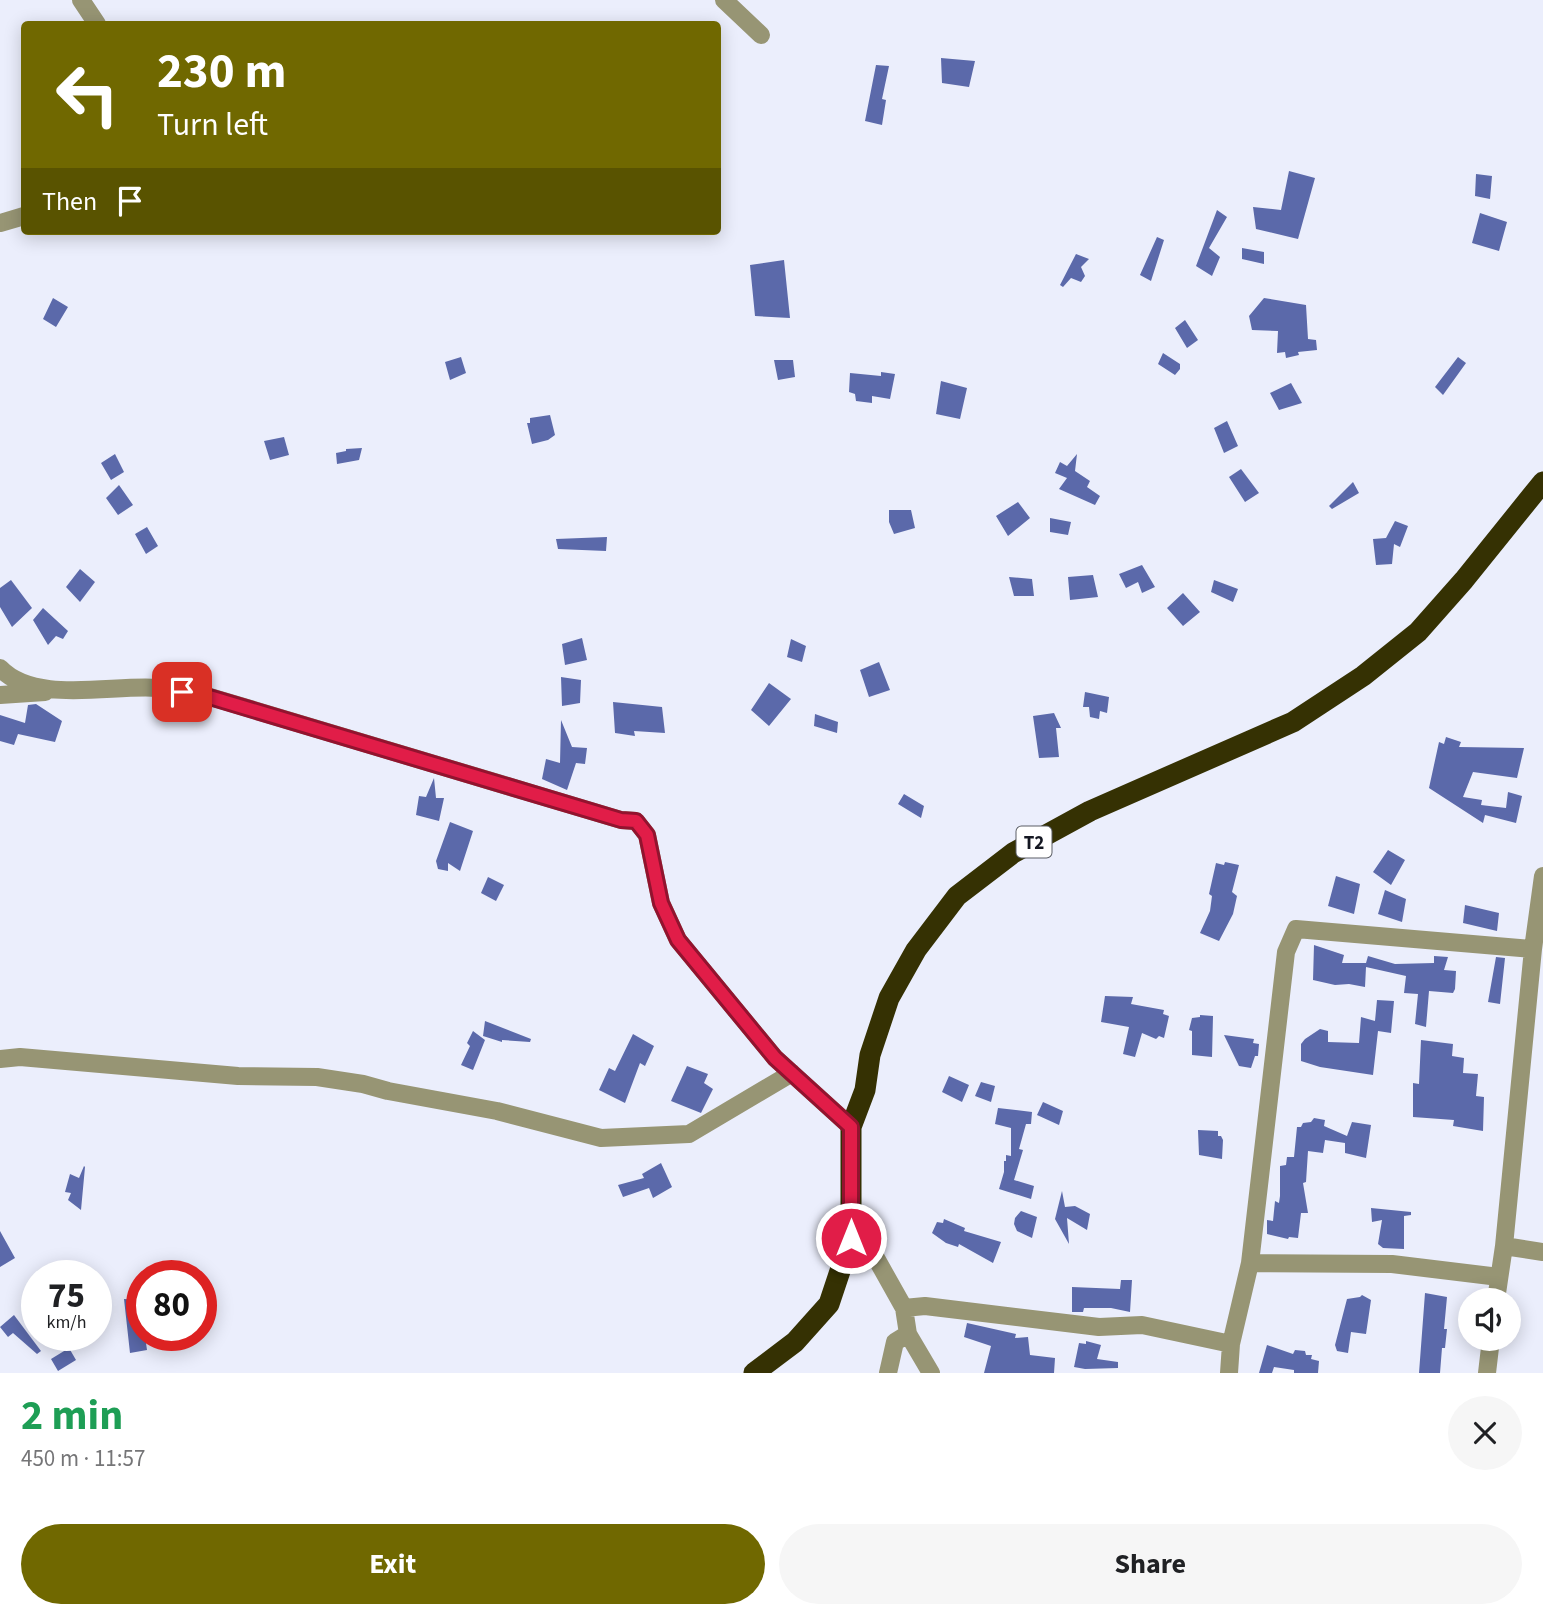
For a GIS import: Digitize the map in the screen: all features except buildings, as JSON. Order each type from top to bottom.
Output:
[{"type":"highway","name":"T2","points":[[754,1373],[795,1342],[829,1304],[851,1238],[851,1127],[865,1090],[870,1055],[889,998],[916,950],[957,896],[1013,853],[1079,817],[1293,722],[1363,676],[1418,632],[1543,482]]},
{"type":"street","points":[[81,0],[95,21]]},
{"type":"street","points":[[724,0],[761,35]]},
{"type":"street","points":[[0,223],[21,217]]},
{"type":"street","points":[[0,668],[28,683],[59,691]]},
{"type":"street","points":[[0,695],[158,688],[206,696],[621,820],[636,821],[647,835],[661,903],[678,940],[775,1058],[851,1127]]},
{"type":"street","points":[[1498,1288],[1543,876]]},
{"type":"street","points":[[1229,1373],[1231,1344],[1250,1263],[1286,952],[1296,929],[1533,949]]},
{"type":"street","points":[[0,1059],[20,1057],[198,1073],[340,1080],[497,1111],[601,1138],[689,1134],[792,1073]]},
{"type":"street","points":[[851,1238],[872,1251],[904,1308],[908,1335],[931,1373]]},
{"type":"street","points":[[1504,1246],[1543,1252]]},
{"type":"street","points":[[1250,1263],[1392,1264],[1499,1277]]},
{"type":"street","points":[[904,1308],[925,1306],[1100,1327],[1142,1325],[1231,1344]]},
{"type":"street","points":[[888,1373],[895,1342],[908,1335]]},
{"type":"street","points":[[1487,1373],[1490,1351]]},
{"type":"route","points":[[182,692],[206,696],[389,749],[621,820],[636,821],[647,835],[661,903],[678,940],[775,1058],[851,1127],[851,1238]]}]
